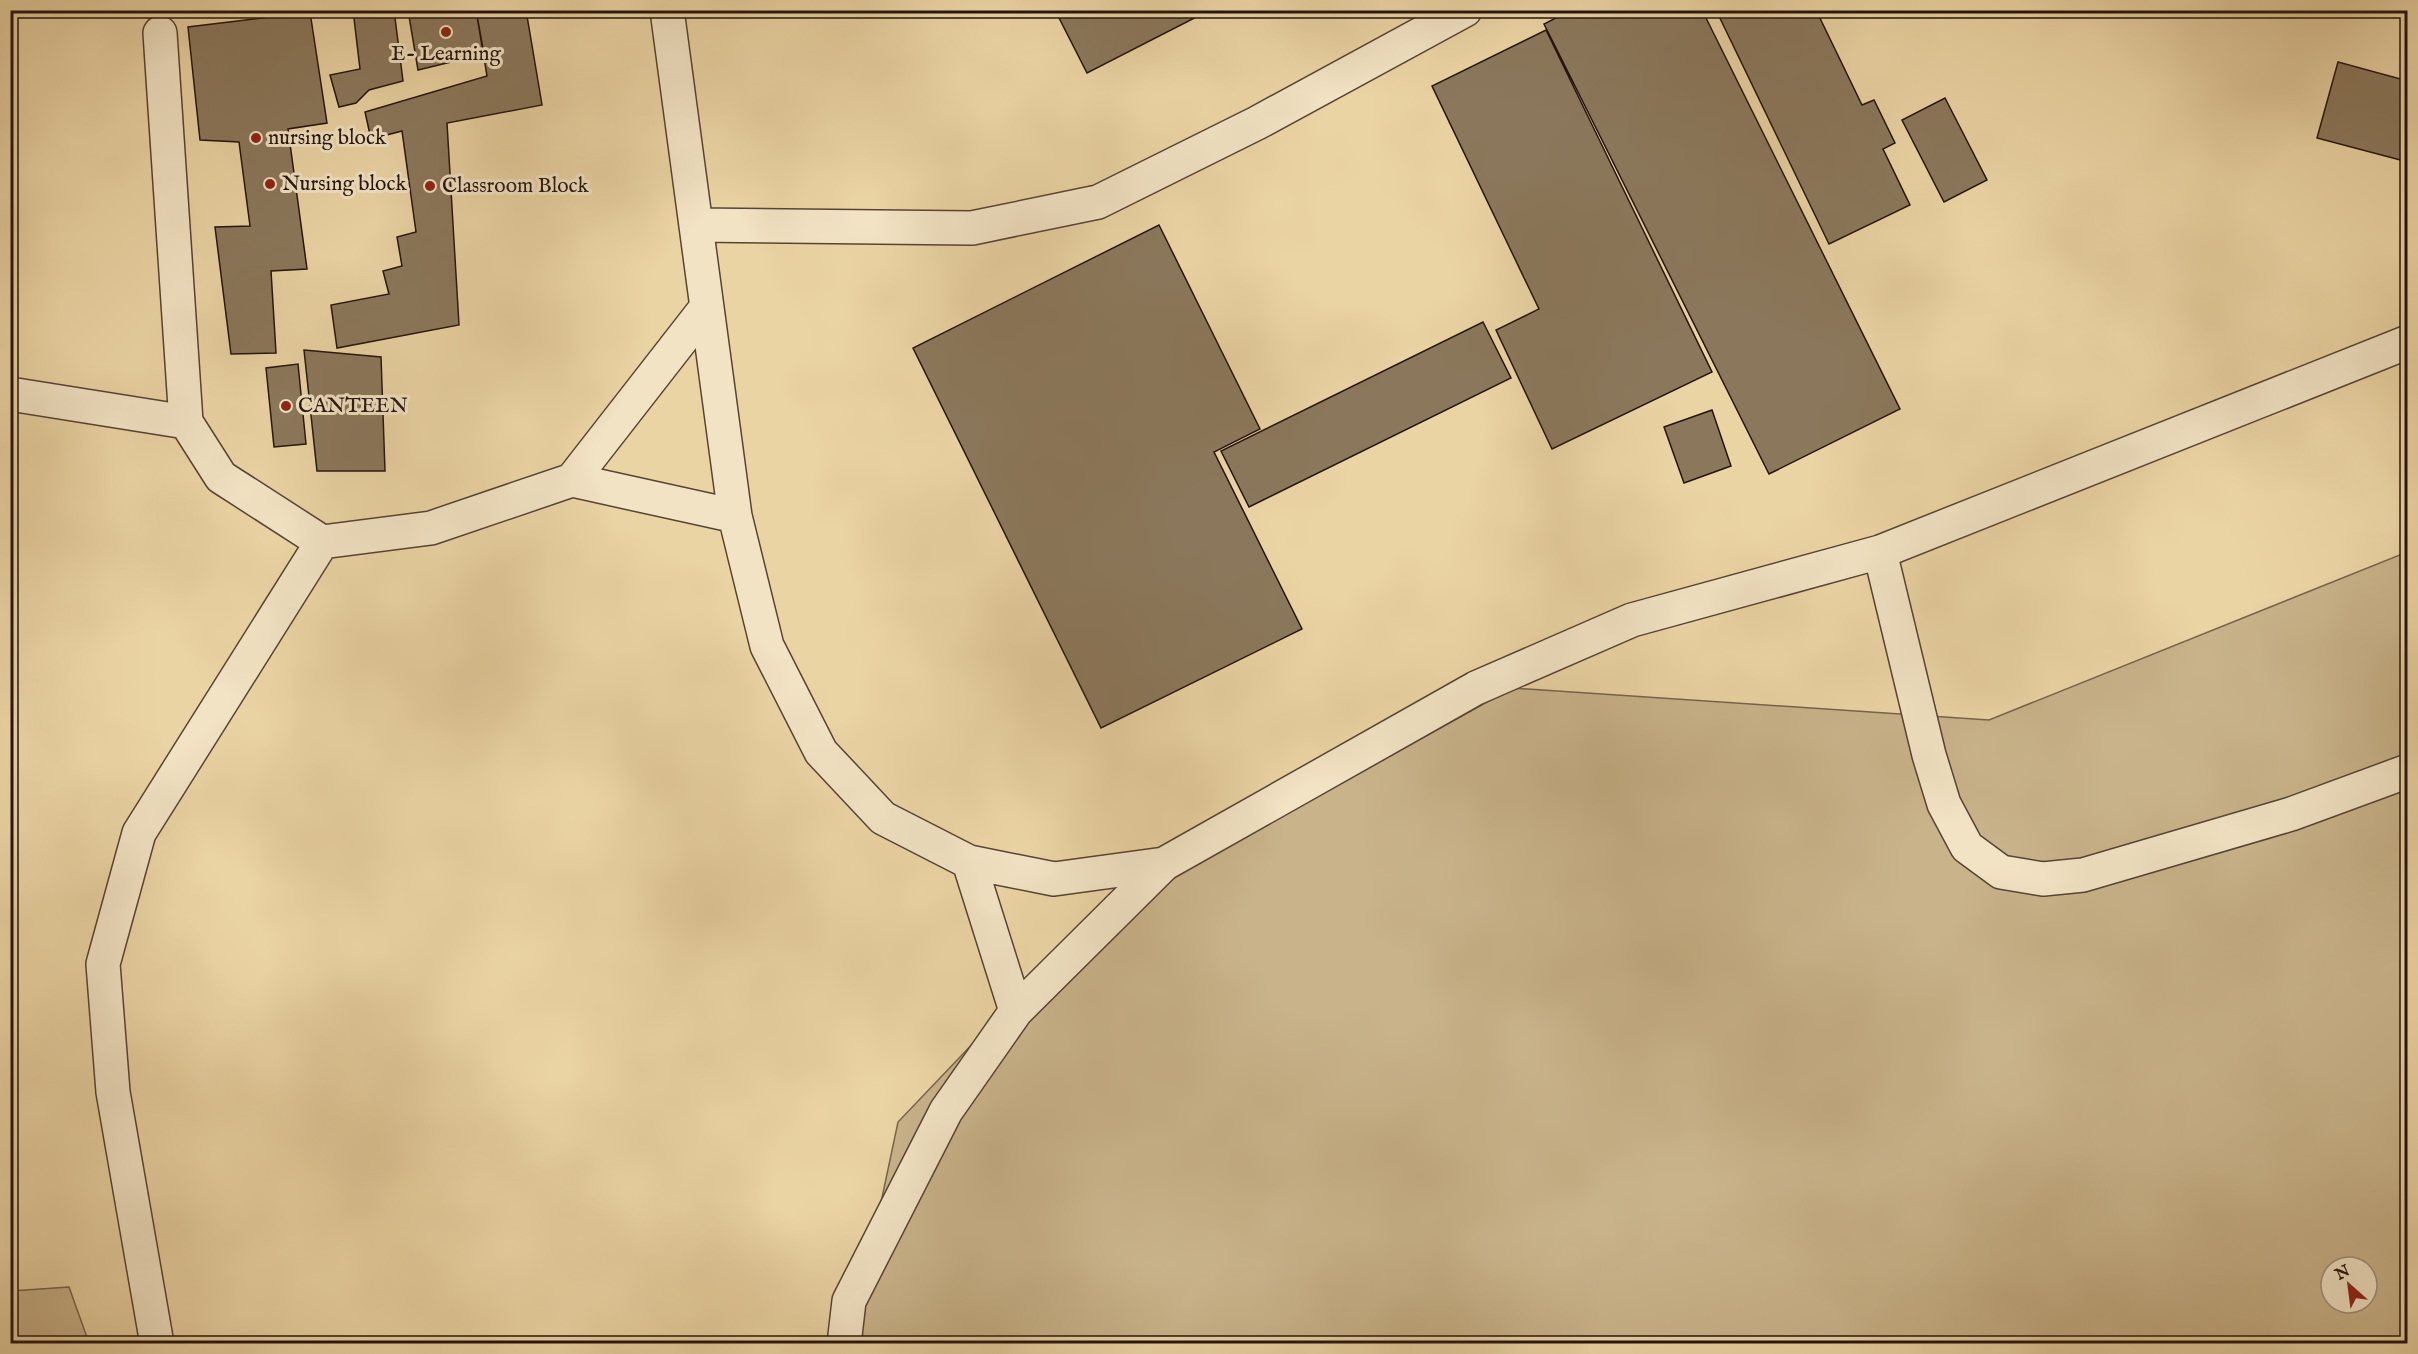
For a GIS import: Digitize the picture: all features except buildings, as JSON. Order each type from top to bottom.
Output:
[{"type":"street","points":[[666,10],[735,516],[767,646],[821,752],[883,818],[969,862],[1054,879],[1164,864]]},
{"type":"street","points":[[696,225],[972,228],[1098,201],[1257,123],[1465,10]]},
{"type":"street","points":[[160,33],[186,422],[220,477],[322,542],[431,528],[572,480],[735,516]]},
{"type":"street","points":[[572,480],[706,308]]},
{"type":"street","points":[[844,1344],[849,1301],[946,1111],[1016,1011],[1164,864],[1476,688],[1632,620],[1880,552],[2408,342]]},
{"type":"street","points":[[10,394],[186,422]]},
{"type":"street","points":[[157,1344],[113,1092],[103,964],[139,833],[322,542]]},
{"type":"street","points":[[1880,552],[1929,755],[1944,804],[1967,847],[2001,872],[2043,879],[2083,875],[2290,814],[2408,771]]},
{"type":"street","points":[[969,862],[1016,1011]]},
{"type":"shaded area","points":[[2407,552],[2407,1343],[851,1344],[898,1122],[1085,926],[1512,688],[1989,720]]},
{"type":"shaded area","points":[[69,1287],[89,1343],[11,1343],[11,1291]]},
{"type":"place","name":"E- Learning","points":[[446,32]]},
{"type":"place","name":"nursing block","points":[[256,138]]},
{"type":"place","name":"Nursing block","points":[[270,184]]},
{"type":"place","name":"Classroom Block","points":[[430,186]]},
{"type":"place","name":"CANTEEN","points":[[286,406]]}]
